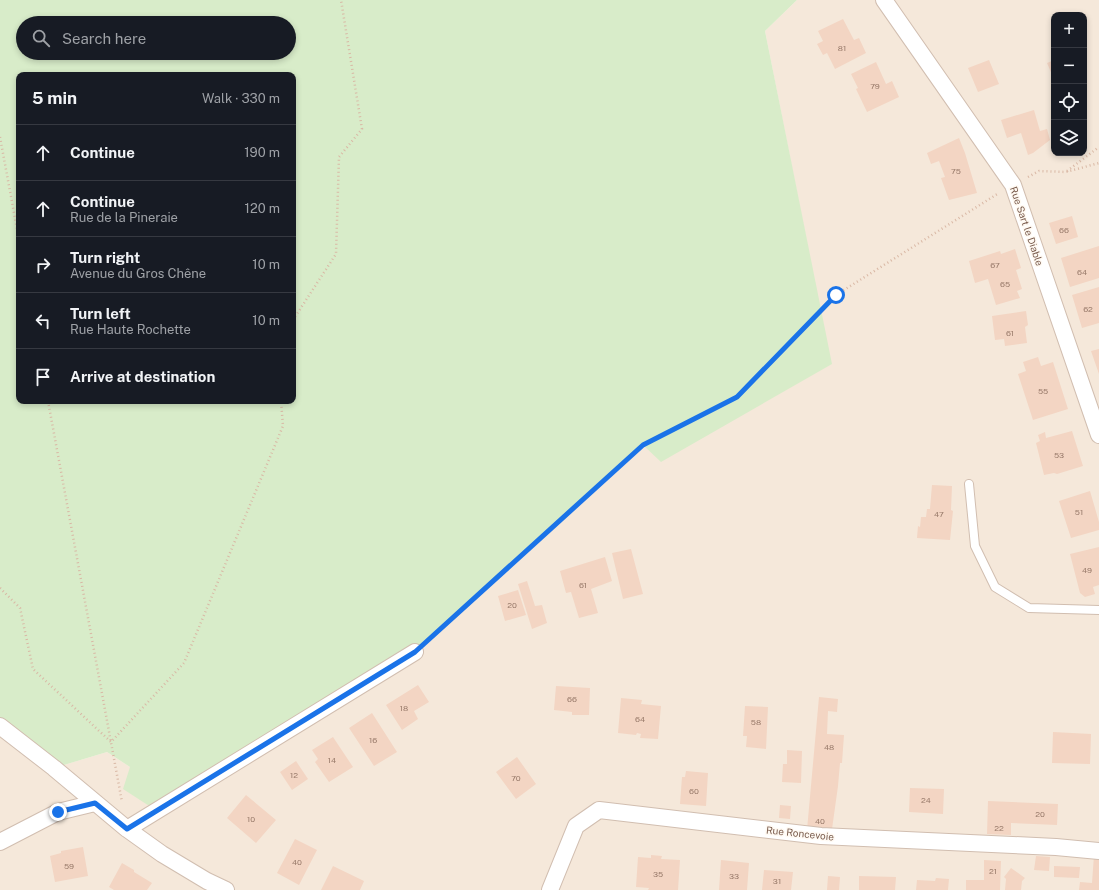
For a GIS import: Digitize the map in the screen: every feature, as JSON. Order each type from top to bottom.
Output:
[{"type":"street","name":"Rue Sart le Diable","points":[[884,0],[1013,184],[1099,435]]},
{"type":"street","points":[[127,829],[415,652]]},
{"type":"street","points":[[0,726],[54,768],[127,829],[208,885],[226,890]]},
{"type":"street","points":[[0,842],[58,812],[95,803]]},
{"type":"street","name":"Rue Roncevoie","points":[[550,890],[576,826],[599,810],[821,836],[1056,847],[1099,851]]},
{"type":"lane","points":[[969,484],[975,546],[995,587],[1029,608],[1099,610]]},
{"type":"path","points":[[296,315],[336,254],[339,157],[362,129],[341,0]]},
{"type":"path","points":[[0,137],[16,224]]},
{"type":"path","points":[[1066,172],[1099,147]]},
{"type":"path","points":[[415,652],[643,445],[737,397],[836,295],[1013,184],[1039,171],[1066,172],[1099,163]]},
{"type":"path","points":[[49,404],[127,829]]},
{"type":"path","points":[[111,742],[184,663],[283,426],[281,404]]},
{"type":"path","points":[[0,588],[20,608],[33,670],[111,742]]},
{"type":"shaded area","points":[[797,0],[1099,0],[1099,890],[0,890],[0,726],[54,768],[107,752],[130,767],[415,652],[643,445],[831,364],[765,31]]},
{"type":"green space","points":[[0,0],[797,0],[765,31],[832,364],[661,462],[643,445],[415,652],[157,811],[123,789],[130,767],[107,752],[54,768],[0,726]]},
{"type":"building","points":[[843,19],[854,40],[859,38],[866,53],[835,69],[827,53],[823,55],[817,44],[823,41],[818,31]]},
{"type":"building","points":[[989,60],[999,84],[978,92],[968,68]]},
{"type":"building","points":[[1051,61],[1051,72],[1047,63]]},
{"type":"building","points":[[876,62],[886,84],[892,81],[899,97],[867,112],[856,89],[858,88],[851,74]]},
{"type":"building","points":[[1034,110],[1040,131],[1047,129],[1050,140],[1028,155],[1021,133],[1007,138],[1001,120]]},
{"type":"building","points":[[959,138],[977,193],[949,200],[941,178],[945,177],[939,161],[931,164],[927,153]]},
{"type":"building","points":[[1072,216],[1078,237],[1056,244],[1049,223]]},
{"type":"building","points":[[1099,246],[1099,278],[1070,287],[1061,258]]},
{"type":"building","points":[[1015,249],[1021,268],[1016,270],[1022,289],[1017,291],[1020,298],[996,305],[988,279],[975,283],[969,261],[1000,251],[1001,254]]},
{"type":"building","points":[[1099,287],[1099,323],[1082,328],[1072,295]]},
{"type":"building","points":[[1026,311],[1028,325],[1025,327],[1027,343],[1005,346],[1004,339],[995,340],[992,316]]},
{"type":"building","points":[[1099,349],[1099,374],[1091,351]]},
{"type":"building","points":[[1038,357],[1041,366],[1053,362],[1068,409],[1033,420],[1018,374],[1026,371],[1023,362]]},
{"type":"building","points":[[1072,431],[1083,466],[1057,474],[1054,473],[1044,475],[1036,443],[1040,441],[1038,435],[1045,432],[1046,438]]},
{"type":"building","points":[[932,485],[952,486],[951,510],[953,511],[950,540],[917,538],[918,526],[920,527],[921,517],[926,517],[927,509],[930,509]]},
{"type":"building","points":[[1090,491],[1099,522],[1099,530],[1071,538],[1059,501]]},
{"type":"building","points":[[1099,547],[1099,585],[1093,587],[1095,594],[1085,597],[1080,593],[1070,554]]},
{"type":"building","points":[[631,549],[643,594],[623,599],[612,553]]},
{"type":"building","points":[[605,557],[612,581],[591,589],[598,613],[579,618],[571,592],[566,593],[560,571]]},
{"type":"building","points":[[527,581],[535,606],[542,605],[547,623],[532,629],[518,584]]},
{"type":"building","points":[[518,590],[526,615],[505,621],[498,596]]},
{"type":"building","points":[[418,685],[429,702],[414,711],[418,719],[402,730],[386,705]]},
{"type":"building","points":[[556,686],[590,688],[589,715],[572,715],[572,712],[554,710]]},
{"type":"building","points":[[819,697],[838,699],[837,712],[828,711],[827,734],[844,735],[842,763],[840,763],[832,829],[807,830]]},
{"type":"building","points":[[621,698],[642,700],[641,704],[661,706],[658,739],[640,738],[641,734],[637,733],[636,735],[618,733]]},
{"type":"building","points":[[745,706],[768,707],[766,749],[746,747],[747,736],[743,736]]},
{"type":"building","points":[[372,713],[397,752],[374,766],[349,728]]},
{"type":"building","points":[[1053,732],[1091,734],[1090,764],[1052,763]]},
{"type":"building","points":[[333,737],[353,767],[329,782],[315,762],[318,759],[312,750]]},
{"type":"building","points":[[787,750],[802,751],[801,783],[782,782],[783,764],[787,764]]},
{"type":"building","points":[[517,757],[536,784],[516,799],[496,772]]},
{"type":"building","points":[[296,761],[308,779],[292,790],[280,772]]},
{"type":"building","points":[[686,771],[708,773],[706,806],[680,804],[682,777],[685,777]]},
{"type":"building","points":[[910,788],[944,789],[943,814],[909,812]]},
{"type":"building","points":[[246,795],[276,820],[256,843],[227,818]]},
{"type":"building","points":[[988,801],[1058,804],[1057,825],[1011,823],[1011,835],[987,834]]},
{"type":"building","points":[[780,805],[791,806],[790,819],[779,818]]},
{"type":"building","points":[[295,839],[317,850],[299,885],[277,873]]},
{"type":"building","points":[[83,847],[88,876],[55,882],[50,856],[61,853],[61,851]]},
{"type":"building","points":[[651,855],[662,856],[661,859],[680,860],[678,890],[648,890],[649,888],[636,887],[638,857],[651,858]]},
{"type":"building","points":[[1094,855],[1099,855],[1099,890],[1079,890],[1080,882],[1092,883]]},
{"type":"building","points":[[1036,856],[1050,857],[1049,871],[1034,870]]},
{"type":"building","points":[[721,860],[749,863],[747,890],[719,890]]},
{"type":"building","points":[[984,860],[1001,861],[1000,890],[966,890],[966,880],[984,880]]},
{"type":"building","points":[[122,863],[152,883],[147,890],[114,890],[109,887]]},
{"type":"building","points":[[333,866],[364,881],[360,890],[321,890]]},
{"type":"building","points":[[1054,866],[1080,867],[1079,878],[1054,877]]},
{"type":"building","points":[[1011,868],[1025,878],[1022,881],[1021,890],[1005,890],[1006,879],[1004,877]]},
{"type":"building","points":[[764,870],[793,872],[791,890],[762,890]]},
{"type":"building","points":[[828,876],[840,877],[839,890],[827,890]]},
{"type":"building","points":[[859,876],[896,877],[895,890],[859,890]]},
{"type":"building","points":[[936,878],[949,879],[948,890],[916,890],[917,880],[935,881]]},
{"type":"route","points":[[58,812],[95,803],[127,829],[415,652],[643,445],[737,397],[836,295]]}]
